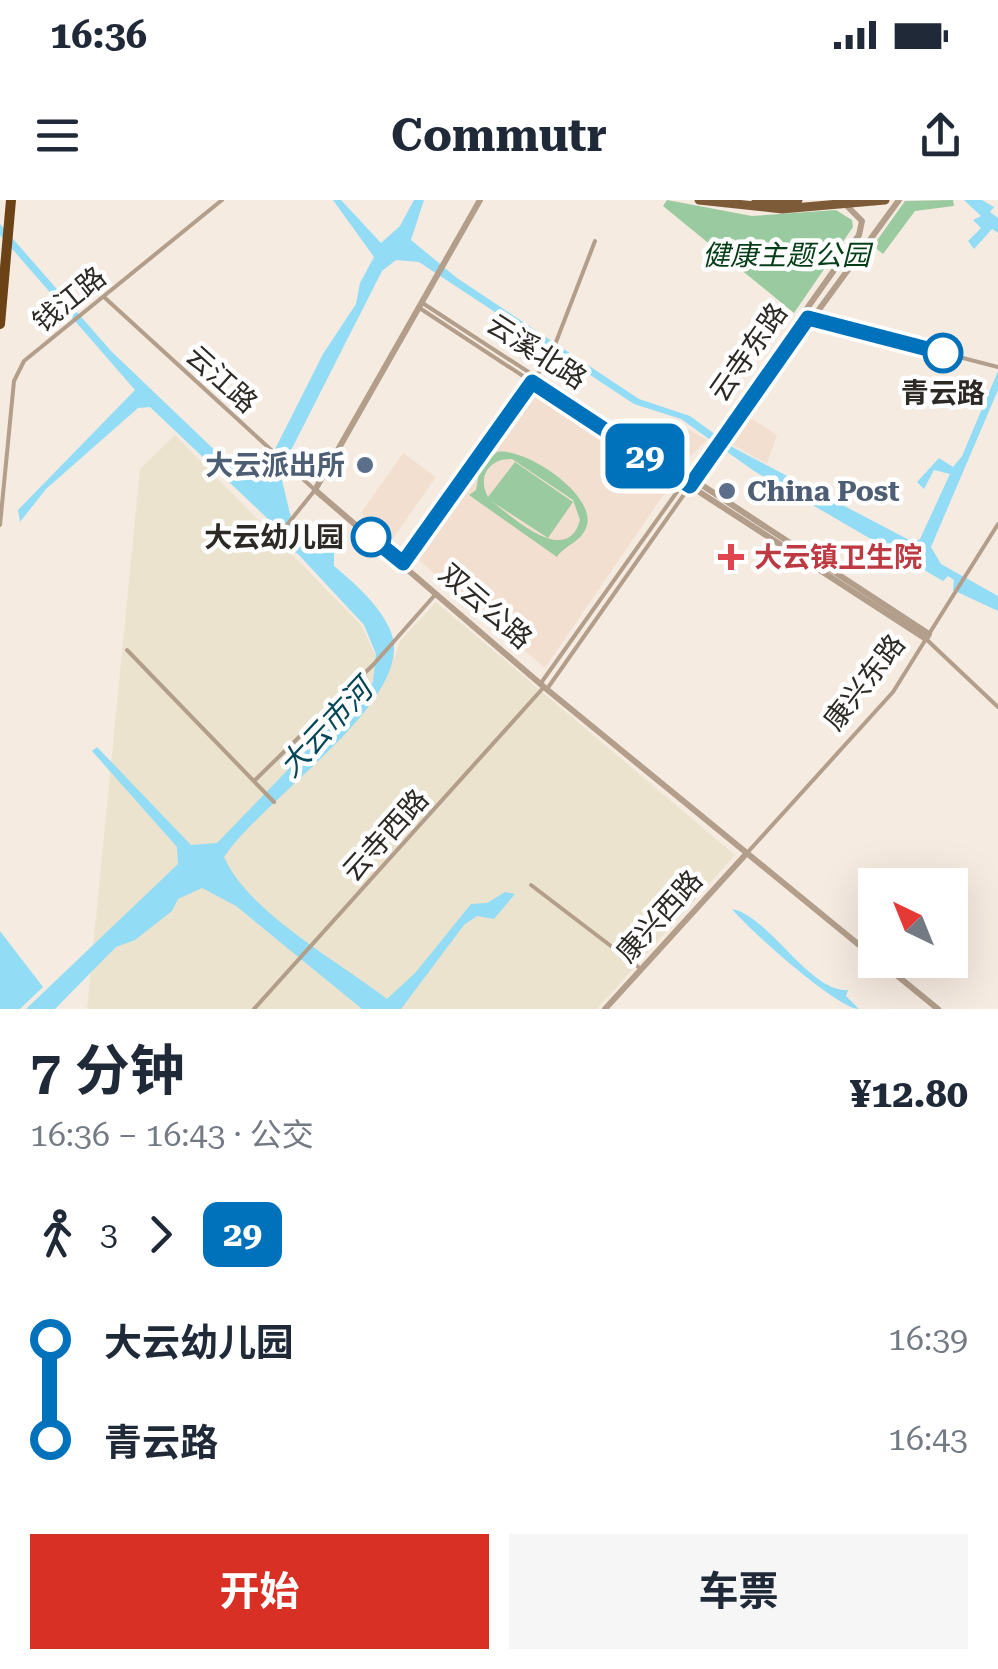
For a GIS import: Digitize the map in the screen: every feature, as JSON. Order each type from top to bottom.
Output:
[{"type":"highway","points":[[0,324],[7,252],[6,202]]},
{"type":"main road","points":[[698,200],[782,209],[885,200]]},
{"type":"main road","points":[[756,200],[798,200]]},
{"type":"street","name":"钱江路","points":[[0,525],[18,370],[222,200]]},
{"type":"street","points":[[274,541],[298,516],[315,490],[480,200]]},
{"type":"street","name":"云寺东路","points":[[804,317],[898,200]]},
{"type":"street","name":"云寺东路","points":[[544,686],[859,236],[862,221],[846,205]]},
{"type":"street","points":[[403,563],[551,355],[595,240]]},
{"type":"street","name":"云江路","points":[[104,297],[315,490]]},
{"type":"street","name":"云溪北路","points":[[420,304],[928,636]]},
{"type":"street","points":[[804,317],[998,367]]},
{"type":"street","name":"双云公路","points":[[315,490],[544,686],[858,944]]},
{"type":"street","name":"康兴东路","points":[[746,853],[892,692],[998,524]]},
{"type":"street","points":[[254,780],[372,665],[437,592]]},
{"type":"street","points":[[928,636],[998,706]]},
{"type":"street","points":[[127,650],[274,802]]},
{"type":"street","name":"云寺西路","points":[[254,1009],[544,686]]},
{"type":"street","name":"康兴西路","points":[[606,1009],[746,853]]},
{"type":"street","points":[[531,885],[641,970]]},
{"type":"street","name":"双云公路","points":[[900,978],[938,1009]]},
{"type":"shaded area","points":[[532,389],[664,474],[667,484],[664,494],[545,668],[414,556]]},
{"type":"shaded area","points":[[751,418],[777,435],[767,464],[733,445]]},
{"type":"shaded area","points":[[671,419],[707,440],[685,461],[671,460],[653,448]]},
{"type":"shaded area","points":[[175,435],[362,626],[374,653],[395,657],[400,641],[436,602],[735,855],[597,1009],[87,1009],[140,469]]},
{"type":"shaded area","name":"大云幼儿园","points":[[403,453],[436,477],[391,541],[361,513]]},
{"type":"green space","name":"健康主题公园","points":[[667,200],[752,216],[836,210],[852,220],[853,227],[794,313],[663,206]]},
{"type":"green space","points":[[953,200],[954,206],[915,211],[883,254],[873,246],[905,201]]},
{"type":"green space","points":[[497,452],[524,457],[555,475],[580,499],[587,512],[585,531],[557,557],[469,495],[476,490],[480,467]],"holes":[[[512,459],[573,500],[580,520],[573,534],[564,540],[548,538],[573,502],[515,462],[488,497],[484,482],[487,470],[497,462]],[[491,501],[547,538],[525,527]]]},
{"type":"water","points":[[333,200],[341,200],[381,243],[400,226],[414,200],[424,200],[411,240],[457,278],[639,399],[690,416],[734,448],[913,542],[920,539],[950,474],[934,470],[924,489],[917,482],[939,458],[953,467],[962,456],[998,371],[998,390],[931,547],[941,564],[998,596],[998,611],[953,590],[954,580],[948,576],[943,581],[754,471],[681,419],[634,404],[419,262],[396,260],[382,271],[280,472],[294,530],[318,547],[334,536],[334,566],[373,604],[389,627],[394,651],[387,676],[349,730],[242,834],[224,857],[236,878],[274,917],[387,999],[416,972],[471,904],[487,903],[505,892],[515,894],[494,919],[477,916],[464,925],[401,1009],[362,1009],[236,906],[202,888],[178,899],[172,911],[135,940],[116,947],[55,1009],[26,1009],[178,864],[177,847],[92,751],[97,747],[191,845],[217,843],[373,682],[376,654],[364,625],[298,554],[287,548],[266,517],[150,407],[138,408],[46,489],[20,522],[18,510],[135,390],[0,235],[0,224],[111,351],[224,459],[254,480],[261,477],[323,354],[356,304],[360,283],[374,257]]},
{"type":"water","points":[[964,200],[982,200],[994,207],[990,212],[998,218],[998,233],[992,229],[974,249],[968,241],[981,228],[973,220],[981,216]]},
{"type":"water","points":[[732,909],[760,925],[819,980],[848,990],[846,996],[859,1009],[813,982]]},
{"type":"water","points":[[0,931],[43,987],[20,1009],[0,1009]]},
{"type":"bus line","name":"29","points":[[371,537],[403,563],[532,382],[690,486],[808,318],[943,353]]},
{"type":"place","name":"青云路","points":[[943,353]]},
{"type":"place","name":"大云派出所","points":[[365,465]]},
{"type":"place","name":"China Post","points":[[727,491]]},
{"type":"place","name":"大云幼儿园","points":[[371,537]]},
{"type":"place","name":"大云镇卫生院","points":[[731,557]]},
{"type":"water label","name":"大云市河","points":[[326,728]]}]
